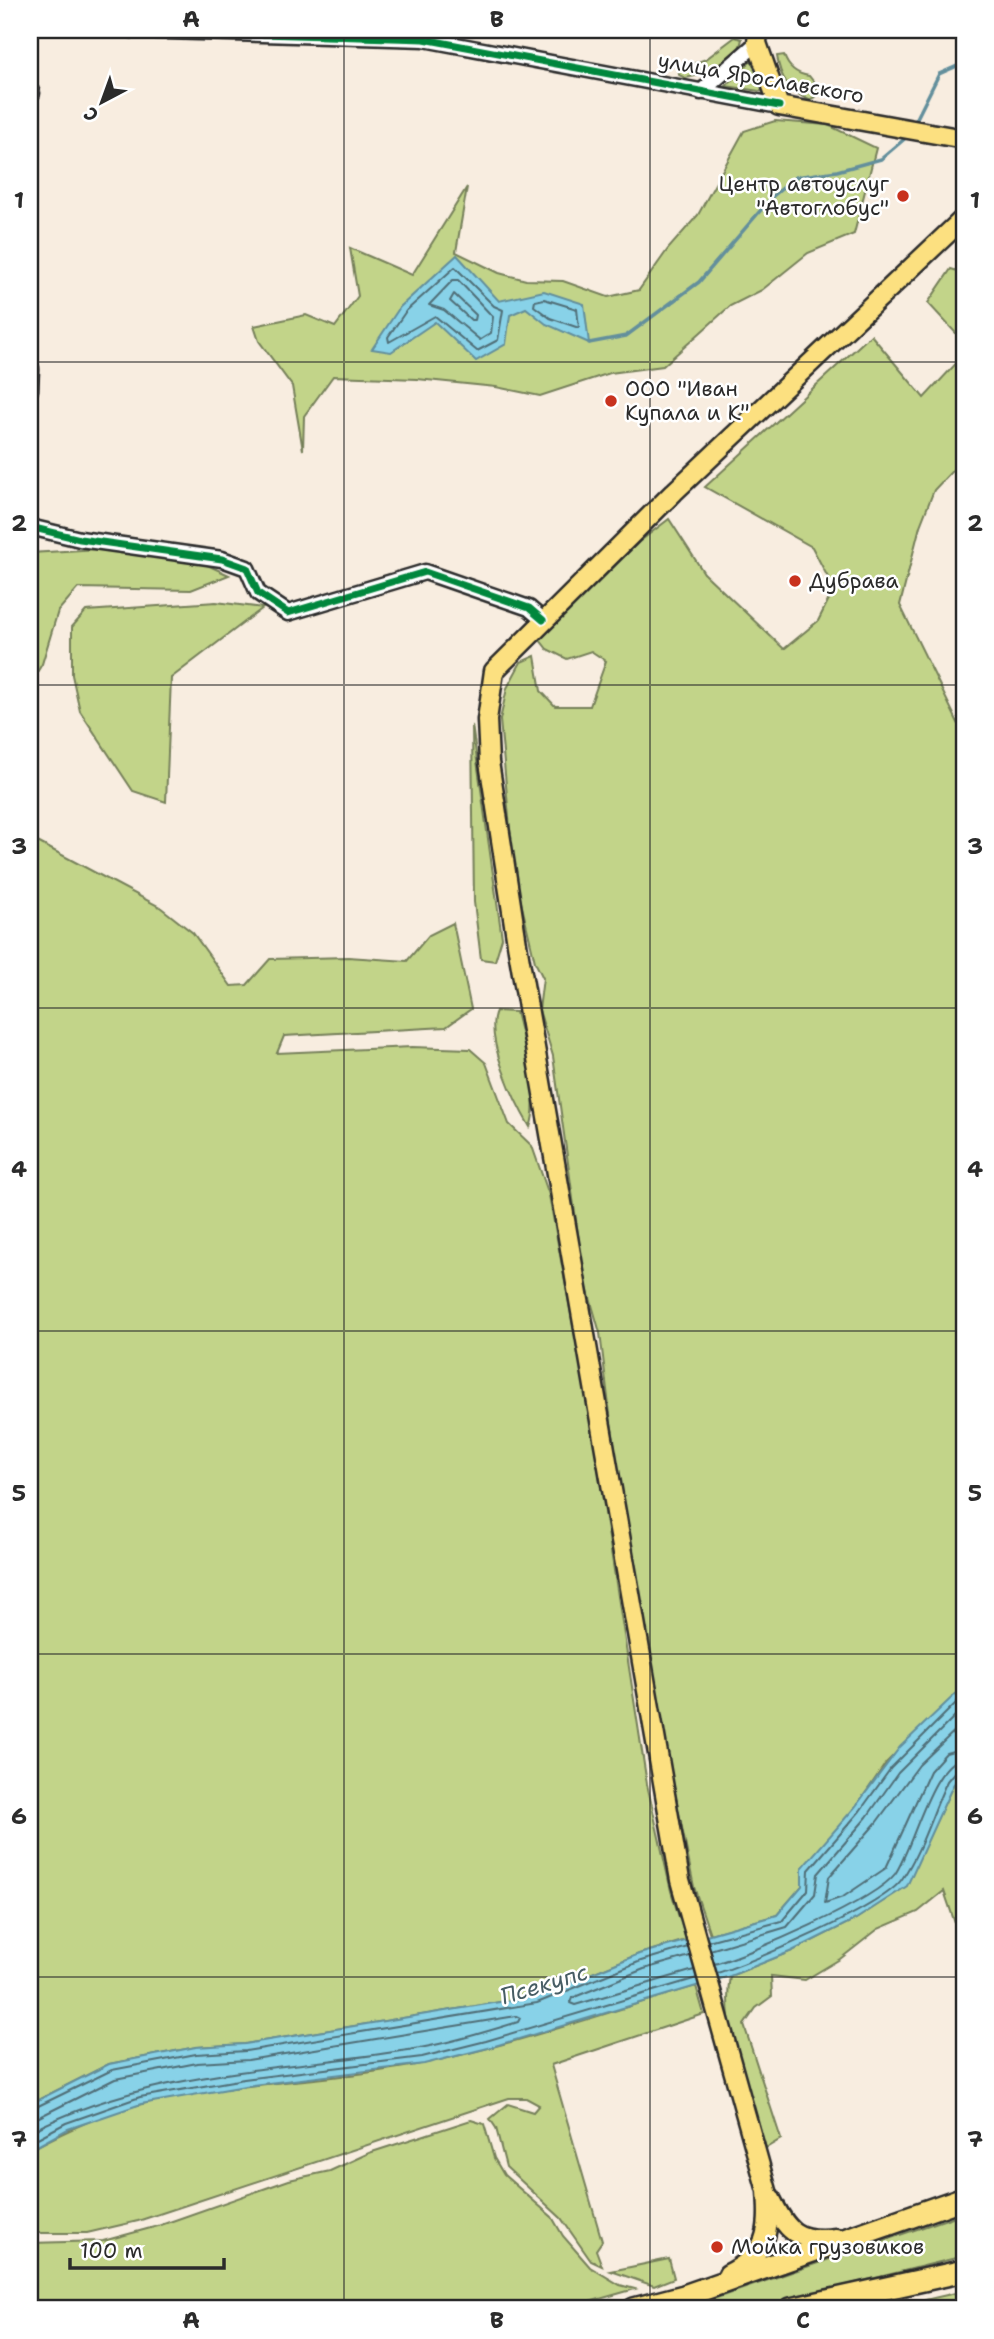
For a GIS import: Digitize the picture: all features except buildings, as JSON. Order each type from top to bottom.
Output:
[{"type":"highway","points":[[634,2309],[684,2296],[964,2198]]},
{"type":"highway","points":[[791,2309],[964,2271]]},
{"type":"main road","points":[[757,36],[779,106]]},
{"type":"main road","name":"улица Ярославского","points":[[779,106],[964,139]]},
{"type":"main road","points":[[874,2231],[833,2238],[803,2238],[786,2225],[767,2191],[721,2017],[680,1880],[518,950],[489,762],[487,720],[494,671],[674,492],[964,218]]},
{"type":"main road","points":[[684,2296],[746,2265],[757,2255],[766,2236],[767,2191]]},
{"type":"street","name":"улица Ярославского","points":[[132,30],[424,39],[779,106]]},
{"type":"street","points":[[701,92],[757,36]]},
{"type":"street","points":[[30,390],[31,369]]},
{"type":"street","points":[[30,527],[80,539],[222,559],[247,568],[258,593],[288,613],[425,572],[529,608],[543,620]]},
{"type":"green space","points":[[735,37],[742,39],[728,61],[702,74],[685,78],[679,75],[679,69],[706,59]]},
{"type":"green space","points":[[784,55],[793,70],[809,76],[817,86],[815,97],[809,100],[787,83],[780,71],[777,56]]},
{"type":"green space","points":[[753,59],[757,60],[766,92],[726,86]]},
{"type":"green space","points":[[775,121],[828,125],[876,148],[854,234],[808,253],[762,290],[730,306],[663,366],[610,373],[540,396],[496,387],[417,379],[333,376],[304,416],[303,450],[292,386],[259,341],[254,326],[306,315],[335,327],[358,296],[350,248],[412,275],[467,187],[456,252],[499,273],[526,280],[563,281],[608,297],[639,290],[668,249],[698,215],[744,131]]},
{"type":"green space","points":[[951,269],[964,273],[964,342],[928,303]]},
{"type":"green space","points":[[871,335],[924,398],[964,355],[964,458],[934,490],[920,526],[900,605],[964,735],[964,1686],[886,1763],[802,1886],[777,1915],[710,1934],[694,1887],[644,1640],[600,1333],[584,1277],[553,1056],[539,1010],[543,978],[535,962],[514,872],[500,720],[507,688],[521,662],[535,656],[541,691],[555,706],[590,706],[606,661],[591,651],[567,659],[547,649],[540,640],[639,542],[669,519],[704,573],[784,649],[818,621],[834,589],[812,547],[705,487]]},
{"type":"green space","points":[[99,549],[205,564],[229,575],[191,590],[78,588],[58,611],[42,664],[30,684],[30,553]]},
{"type":"green space","points":[[216,602],[263,608],[171,678],[166,802],[133,791],[80,711],[72,675],[72,627],[86,611]]},
{"type":"green space","points":[[472,725],[502,938],[495,961],[481,959],[474,902]]},
{"type":"green space","points":[[30,838],[160,907],[193,933],[231,986],[247,985],[270,959],[348,957],[407,961],[429,935],[453,923],[471,1009],[446,1027],[284,1036],[277,1053],[412,1047],[470,1049],[486,1063],[509,1124],[532,1146],[549,1195],[592,1428],[647,1784],[671,1891],[686,1940],[639,1954],[536,1996],[245,2044],[196,2047],[109,2064],[30,2104]]},
{"type":"green space","points":[[496,1011],[516,1012],[532,1086],[533,1115],[530,1127],[509,1086],[498,1053],[493,1023]]},
{"type":"green space","points":[[964,1771],[964,1863],[961,1866],[964,1932],[959,1935],[944,1891],[918,1912],[878,1929],[840,1959],[805,1980],[771,1976],[772,1996],[756,2008],[744,2025],[781,2139],[766,2148],[733,2041],[729,2019],[730,1976],[792,1951],[856,1919],[906,1886],[953,1785]]},
{"type":"green space","points":[[696,1986],[704,2014],[551,2065],[602,2241],[596,2250],[602,2266],[591,2261],[561,2218],[506,2167],[496,2128],[490,2119],[508,2104],[533,2112],[539,2105],[526,2098],[509,2098],[138,2221],[87,2233],[30,2233],[30,2150],[99,2118],[177,2096],[426,2063],[528,2037]]},
{"type":"green space","points":[[471,2120],[484,2124],[494,2158],[504,2175],[552,2217],[563,2236],[590,2267],[620,2285],[635,2289],[564,2309],[30,2309],[30,2243],[103,2241],[158,2226],[289,2180],[330,2171],[369,2153]]},
{"type":"green space","points":[[964,2213],[964,2256],[750,2309],[684,2309]]},
{"type":"green space","points":[[669,2259],[674,2278],[654,2286],[611,2271]]},
{"type":"green space","points":[[964,2291],[964,2309],[886,2309]]},
{"type":"water","points":[[457,255],[499,301],[544,291],[584,304],[589,343],[546,324],[526,308],[510,315],[506,344],[476,361],[435,322],[391,352],[372,349],[400,307]]},
{"type":"water","points":[[964,1686],[964,1771],[953,1785],[907,1886],[856,1919],[792,1951],[730,1976],[488,2048],[424,2064],[245,2086],[141,2104],[68,2129],[30,2150],[30,2104],[109,2064],[196,2047],[245,2044],[536,1996],[639,1954],[777,1915],[802,1886],[802,1868],[855,1807],[900,1747]]},
{"type":"waterway","points":[[914,124],[939,74],[964,63]]},
{"type":"waterway","points":[[589,343],[626,336],[699,282],[773,196],[796,177],[837,171],[881,159],[908,136]]},
{"type":"cycle path","points":[[132,30],[424,39],[779,106]]},
{"type":"cycle path","points":[[30,527],[80,539],[222,559],[247,568],[258,593],[288,613],[425,572],[529,608],[543,620]]},
{"type":"place","name":"Центр автоуслуг \"Автоглобус\"","points":[[903,196]]},
{"type":"place","name":"ООО \"Иван Купала и К\"","points":[[611,401]]},
{"type":"place","name":"Дубрава","points":[[795,581]]},
{"type":"place","name":"Мойка грузовиков","points":[[717,2247]]},
{"type":"water label","name":"Псекупс","points":[[544,1984]]}]
